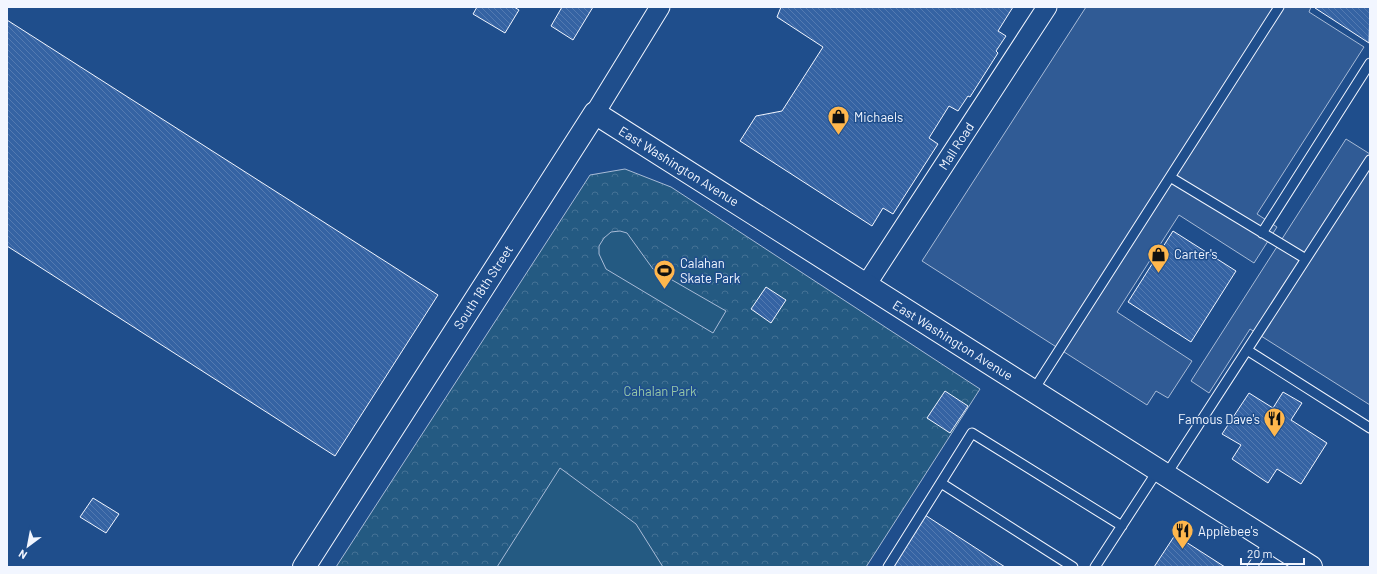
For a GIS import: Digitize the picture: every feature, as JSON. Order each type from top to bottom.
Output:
[{"type":"street","name":"South 18th Street","points":[[304,567],[595,113],[660,7]]},
{"type":"street","name":"Mall Road","points":[[866,284],[1047,7]]},
{"type":"street","name":"East Washington Avenue","points":[[595,113],[1310,567]]},
{"type":"lane","points":[[1033,391],[1278,7]]},
{"type":"lane","points":[[1262,233],[1370,63]]},
{"type":"lane","points":[[1095,567],[1122,526],[1162,473],[1248,350],[1370,160]]},
{"type":"lane","points":[[1170,177],[1306,259]]},
{"type":"lane","points":[[1248,350],[1370,428]]},
{"type":"lane","points":[[888,567],[972,433],[1122,526]]},
{"type":"lane","points":[[941,483],[1073,567]]},
{"type":"lane","points":[[1252,567],[1269,541]]},
{"type":"green space","name":"Cahalan Park","points":[[625,169],[671,187],[980,389],[866,567],[336,567],[590,175]]},
{"type":"green space","name":"Calahan Skate Park","points":[[620,231],[627,233],[653,269],[726,311],[713,333],[606,269],[599,254],[599,246],[604,238],[611,232]]},
{"type":"green space","points":[[560,468],[636,524],[663,567],[497,567]]},
{"type":"shaded area","points":[[1086,7],[1311,7],[1309,12],[1364,47],[1257,214],[1277,227],[1254,263],[1179,215],[1117,312],[1192,361],[1168,398],[1156,391],[1147,405],[922,261]]},
{"type":"shaded area","points":[[1346,139],[1370,154],[1370,405],[1250,329],[1209,393],[1191,381]]},
{"type":"building","points":[[477,7],[514,7],[519,10],[505,33],[473,14]]},
{"type":"building","points":[[562,7],[593,7],[573,40],[551,26]]},
{"type":"building","points":[[781,7],[1013,7],[998,31],[1006,36],[996,51],[998,53],[970,97],[968,96],[958,111],[949,106],[929,138],[938,144],[893,214],[883,208],[872,226],[740,141],[756,116],[782,111],[823,47],[777,17]]},
{"type":"building","points":[[1370,7],[1369,43],[1315,8]]},
{"type":"building","points":[[7,20],[438,295],[335,456],[7,246]]},
{"type":"building","points":[[1173,231],[1236,271],[1191,342],[1128,302]]},
{"type":"building","points":[[766,287],[786,300],[771,323],[751,309]]},
{"type":"building","points":[[945,391],[968,406],[950,433],[927,418]]},
{"type":"building","name":"Famous Dave's","points":[[1283,392],[1302,403],[1291,420],[1327,443],[1301,484],[1277,469],[1268,483],[1232,459],[1241,445],[1222,434],[1249,393],[1273,408]]},
{"type":"building","points":[[93,498],[119,514],[106,533],[80,517]]},
{"type":"building","points":[[925,515],[1005,567],[892,567]]},
{"type":"building","name":"Applebee's","points":[[1175,535],[1225,567],[1154,567]]},
{"type":"place","name":"Michaels","points":[[839,136]]},
{"type":"place","name":"Carter's","points":[[1158,274]]},
{"type":"place","name":"Calahan Skate Park","points":[[665,290]]},
{"type":"place","name":"Famous Dave's","points":[[1275,438]]},
{"type":"place","name":"Applebee's","points":[[1183,550]]}]
